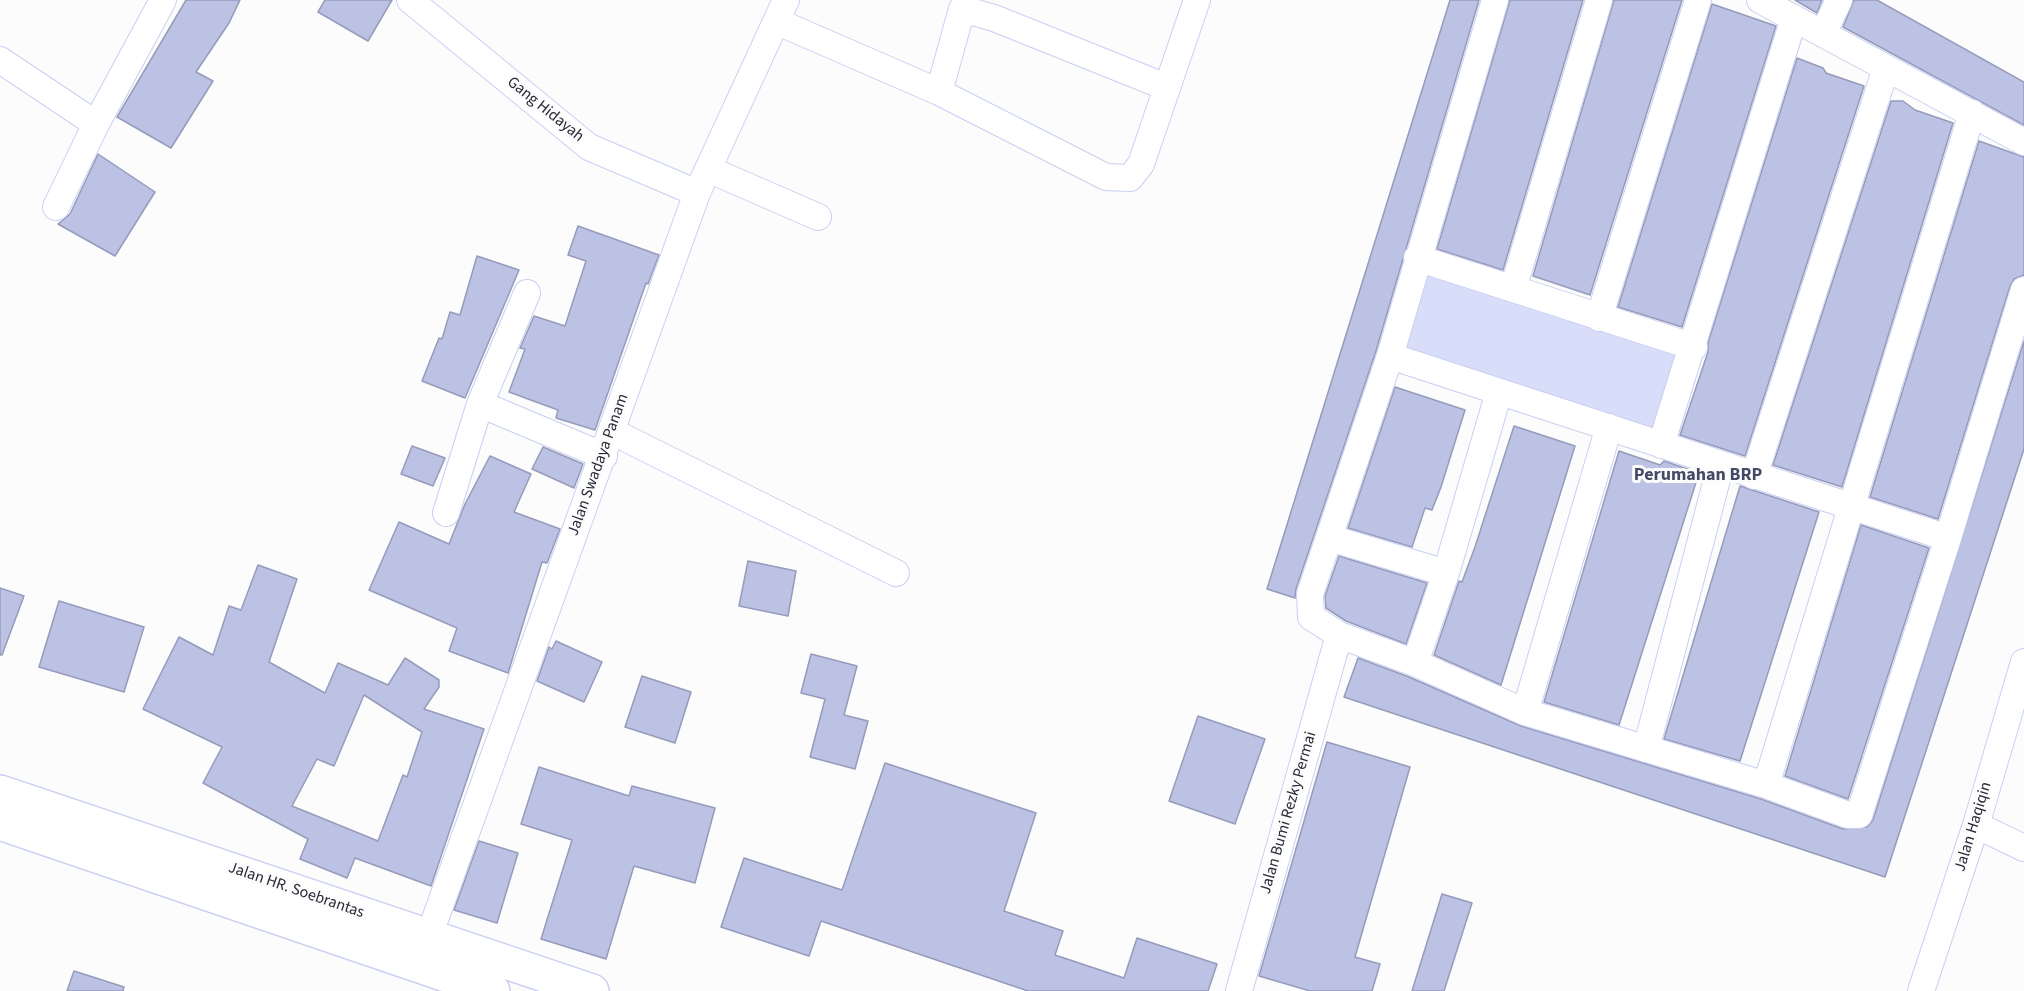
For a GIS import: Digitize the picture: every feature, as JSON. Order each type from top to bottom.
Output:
[{"type":"main road","name":"Jalan HR. Soebrantas","points":[[4,815],[429,936],[592,991]]},
{"type":"main road","name":"Jalan HR. Soebrantas","points":[[4,815],[493,991]]},
{"type":"street","points":[[56,207],[96,124],[163,0]]},
{"type":"street","name":"Gang Hidayah","points":[[410,0],[589,147],[697,193]]},
{"type":"street","points":[[782,11],[1106,177],[1130,178],[1141,164],[1197,0]]},
{"type":"street","points":[[1495,0],[1417,258],[1390,356],[1310,594],[1311,617],[1339,635],[1415,663],[1525,712],[1766,785],[1848,815],[1859,815],[1948,538],[2024,290]]},
{"type":"street","points":[[1513,289],[1599,0]]},
{"type":"street","points":[[1599,318],[1698,0]]},
{"type":"street","points":[[1760,0],[2024,141]]},
{"type":"street","points":[[1823,34],[1839,0]]},
{"type":"street","points":[[939,92],[964,4],[1166,87]]},
{"type":"street","name":"Jalan Swadaya Panam","points":[[429,936],[697,193],[782,11]]},
{"type":"street","points":[[1661,445],[1694,347],[1794,18]]},
{"type":"street","points":[[0,60],[96,124]]},
{"type":"street","points":[[1754,476],[1886,68]]},
{"type":"street","points":[[1766,785],[1972,113]]},
{"type":"street","points":[[708,169],[818,216]]},
{"type":"street","points":[[1417,258],[1694,347]]},
{"type":"street","points":[[446,513],[480,404],[526,293]]},
{"type":"street","points":[[1390,356],[1948,538]]},
{"type":"street","points":[[1415,663],[1446,573],[1499,392]]},
{"type":"street","points":[[480,404],[604,456]]},
{"type":"street","points":[[1525,712],[1609,427]]},
{"type":"street","points":[[611,431],[896,573]]},
{"type":"street","points":[[1646,749],[1721,464]]},
{"type":"street","points":[[1330,538],[1446,573]]},
{"type":"street","name":"Jalan Bumi Rezky Permai","points":[[1239,991],[1339,635]]},
{"type":"street","name":"Jalan Haqiqin","points":[[1921,991],[2017,707],[2024,662]]},
{"type":"street","points":[[1976,825],[2024,848]]},
{"type":"shaded area","points":[[1417,258],[1694,347],[1661,445],[1390,356]]},
{"type":"building","points":[[186,0],[240,0],[229,23],[196,72],[213,81],[171,148],[117,117]]},
{"type":"building","points":[[325,0],[392,0],[368,41],[318,12]]},
{"type":"building","points":[[1450,0],[1479,0],[1376,351],[1296,589],[1295,598],[1267,589]]},
{"type":"building","points":[[1510,0],[1583,0],[1503,270],[1437,249]]},
{"type":"building","points":[[1614,0],[1682,0],[1590,295],[1533,276]]},
{"type":"building","points":[[1795,0],[1822,0],[1817,13]]},
{"type":"building","points":[[1854,0],[1877,0],[2024,82],[2024,125],[1843,27]]},
{"type":"building","points":[[1712,4],[1776,26],[1682,327],[1618,307]]},
{"type":"building","points":[[1797,58],[1823,68],[1826,73],[1864,86],[1745,456],[1680,435],[1708,352],[1708,343]]},
{"type":"building","points":[[1891,101],[1903,101],[1915,110],[1953,123],[1842,487],[1773,465]]},
{"type":"building","points":[[1979,141],[2024,157],[2024,275],[2014,279],[2010,286],[1938,519],[1870,497]]},
{"type":"building","points":[[98,154],[155,192],[115,256],[58,224],[70,214]]},
{"type":"building","points":[[578,226],[659,255],[648,284],[646,283],[595,430],[556,418],[558,410],[509,392],[525,349],[520,348],[534,316],[565,326],[586,261],[568,255]]},
{"type":"building","points":[[477,256],[519,270],[465,398],[422,381],[439,338],[442,339],[450,312],[460,315]]},
{"type":"building","points":[[2024,341],[2024,449],[1885,877],[1344,697],[1358,658],[1409,677],[1521,726],[1761,799],[1843,829],[1867,827],[1873,820]]},
{"type":"building","points":[[1395,387],[1465,410],[1441,487],[1432,510],[1425,508],[1412,547],[1348,528]]},
{"type":"building","points":[[1514,426],[1575,446],[1501,685],[1434,655],[1459,581],[1462,582],[1475,547]]},
{"type":"building","points":[[412,446],[445,458],[433,486],[401,474]]},
{"type":"building","points":[[543,447],[583,464],[574,488],[532,469]]},
{"type":"building","points":[[1619,451],[1660,465],[1664,461],[1699,473],[1619,725],[1544,702]]},
{"type":"building","points":[[490,456],[531,474],[514,512],[560,529],[547,563],[542,562],[508,673],[449,651],[457,628],[369,590],[399,522],[449,544],[465,504]]},
{"type":"building","points":[[1740,486],[1819,512],[1740,761],[1664,739]]},
{"type":"building","points":[[1861,525],[1929,548],[1848,799],[1785,776]]},
{"type":"building","points":[[1339,556],[1427,583],[1406,644],[1346,621],[1326,608],[1325,596]]},
{"type":"building","points":[[748,561],[796,571],[788,616],[739,606]]},
{"type":"building","points":[[258,565],[297,579],[269,662],[325,693],[338,663],[388,685],[405,658],[439,680],[439,687],[424,709],[484,729],[431,886],[355,858],[347,878],[300,859],[308,839],[203,783],[222,747],[143,709],[179,637],[213,655],[229,606],[241,610]],"holes":[[[364,695],[422,732],[407,777],[403,775],[378,841],[292,806],[317,759],[334,766]]]},
{"type":"building","points":[[0,588],[24,596],[2,655],[0,655]]},
{"type":"building","points":[[59,601],[144,627],[124,692],[39,667]]},
{"type":"building","points":[[556,641],[602,662],[584,702],[537,681],[549,647],[552,649]]},
{"type":"building","points":[[811,654],[857,666],[844,715],[868,721],[855,769],[810,757],[825,699],[801,693]]},
{"type":"building","points":[[642,676],[691,692],[675,743],[625,727]]},
{"type":"building","points":[[1198,716],[1265,739],[1235,824],[1169,801]]},
{"type":"building","points":[[1327,742],[1410,767],[1355,957],[1380,964],[1372,991],[1310,991],[1259,976]]},
{"type":"building","points":[[885,763],[1036,813],[1004,911],[1063,931],[1055,955],[1124,978],[1137,938],[1217,964],[1208,991],[1028,991],[821,921],[809,956],[721,927],[744,858],[842,890]]},
{"type":"building","points":[[539,767],[629,796],[632,786],[715,808],[695,883],[634,866],[606,959],[541,939],[572,840],[521,824]]},
{"type":"building","points":[[479,841],[518,853],[497,923],[454,910]]},
{"type":"building","points":[[1442,894],[1472,903],[1444,991],[1412,991]]},
{"type":"building","points":[[74,971],[124,987],[123,991],[67,991]]},
{"type":"district","name":"Perumahan BRP","points":[[1698,476]]}]
